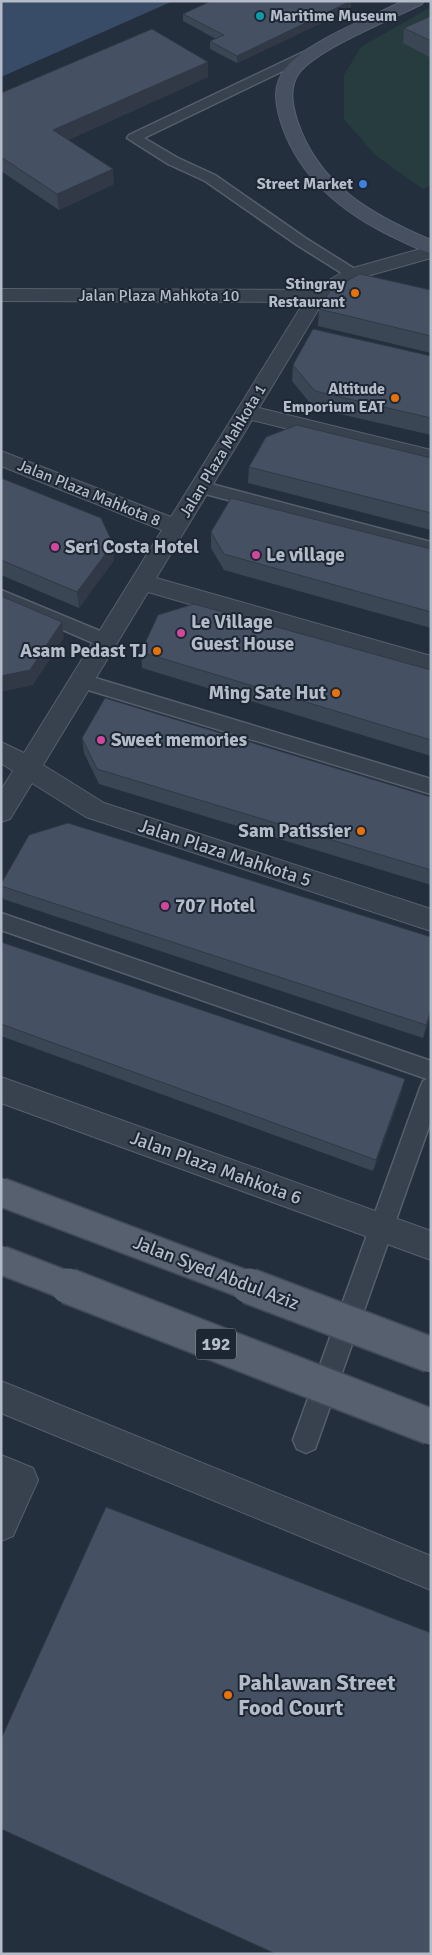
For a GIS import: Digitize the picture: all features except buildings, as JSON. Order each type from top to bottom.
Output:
[{"type":"main road","points":[[416,1],[314,51],[299,61],[289,74],[284,90],[285,105],[305,158],[341,198],[379,222],[431,247]]},
{"type":"main road","name":"Jalan Syed Abdul Aziz","points":[[1,1192],[431,1355]]},
{"type":"main road","name":"192","points":[[1,1260],[431,1427]]},
{"type":"street","name":"Jalan Plaza Mahkota 1","points":[[1,812],[246,412],[306,333],[317,296],[353,274],[431,252]]},
{"type":"street","points":[[353,274],[392,283]]},
{"type":"street","name":"Jalan Plaza Mahkota 10","points":[[1,295],[317,296]]},
{"type":"street","points":[[246,412],[431,457]]},
{"type":"street","name":"Jalan Plaza Mahkota 8","points":[[1,458],[176,528]]},
{"type":"street","points":[[142,582],[431,665]]},
{"type":"street","name":"Jalan Plaza Mahkota 5","points":[[1,751],[96,810],[431,920]]},
{"type":"street","name":"Jalan Plaza Mahkota 6","points":[[1,1090],[431,1246]]},
{"type":"street","points":[[1,1396],[431,1573]]},
{"type":"street","points":[[1,1524],[11,1476]]},
{"type":"lane","points":[[314,51],[134,138],[173,162],[210,178],[302,242],[353,274]]},
{"type":"lane","points":[[200,487],[431,548]]},
{"type":"lane","points":[[1,596],[106,641]]},
{"type":"lane","points":[[82,681],[431,787]]},
{"type":"lane","points":[[1,921],[431,1071]]},
{"type":"lane","points":[[306,1440],[431,1088]]},
{"type":"green space","points":[[431,7],[431,185],[423,189],[375,155],[344,119],[344,75],[361,47]]},
{"type":"water","points":[[1,1],[173,1],[1,77]]},
{"type":"place","name":"Maritime Museum","points":[[260,16]]},
{"type":"place","name":"Street Market","points":[[363,184]]},
{"type":"place","name":"Stingray Restaurant","points":[[355,293]]},
{"type":"place","name":"Altitude Emporium EAT","points":[[395,398]]},
{"type":"place","name":"Seri Costa Hotel","points":[[55,547]]},
{"type":"place","name":"Le village","points":[[256,555]]},
{"type":"place","name":"Le Village Guest House","points":[[181,633]]},
{"type":"place","name":"Asam Pedast TJ","points":[[157,651]]},
{"type":"place","name":"Ming Sate Hut","points":[[336,693]]},
{"type":"place","name":"Sweet memories","points":[[101,740]]},
{"type":"place","name":"Sam Patissier","points":[[361,831]]},
{"type":"place","name":"707 Hotel","points":[[165,906]]},
{"type":"place","name":"Pahlawan Street Food Court","points":[[228,1695]]}]
